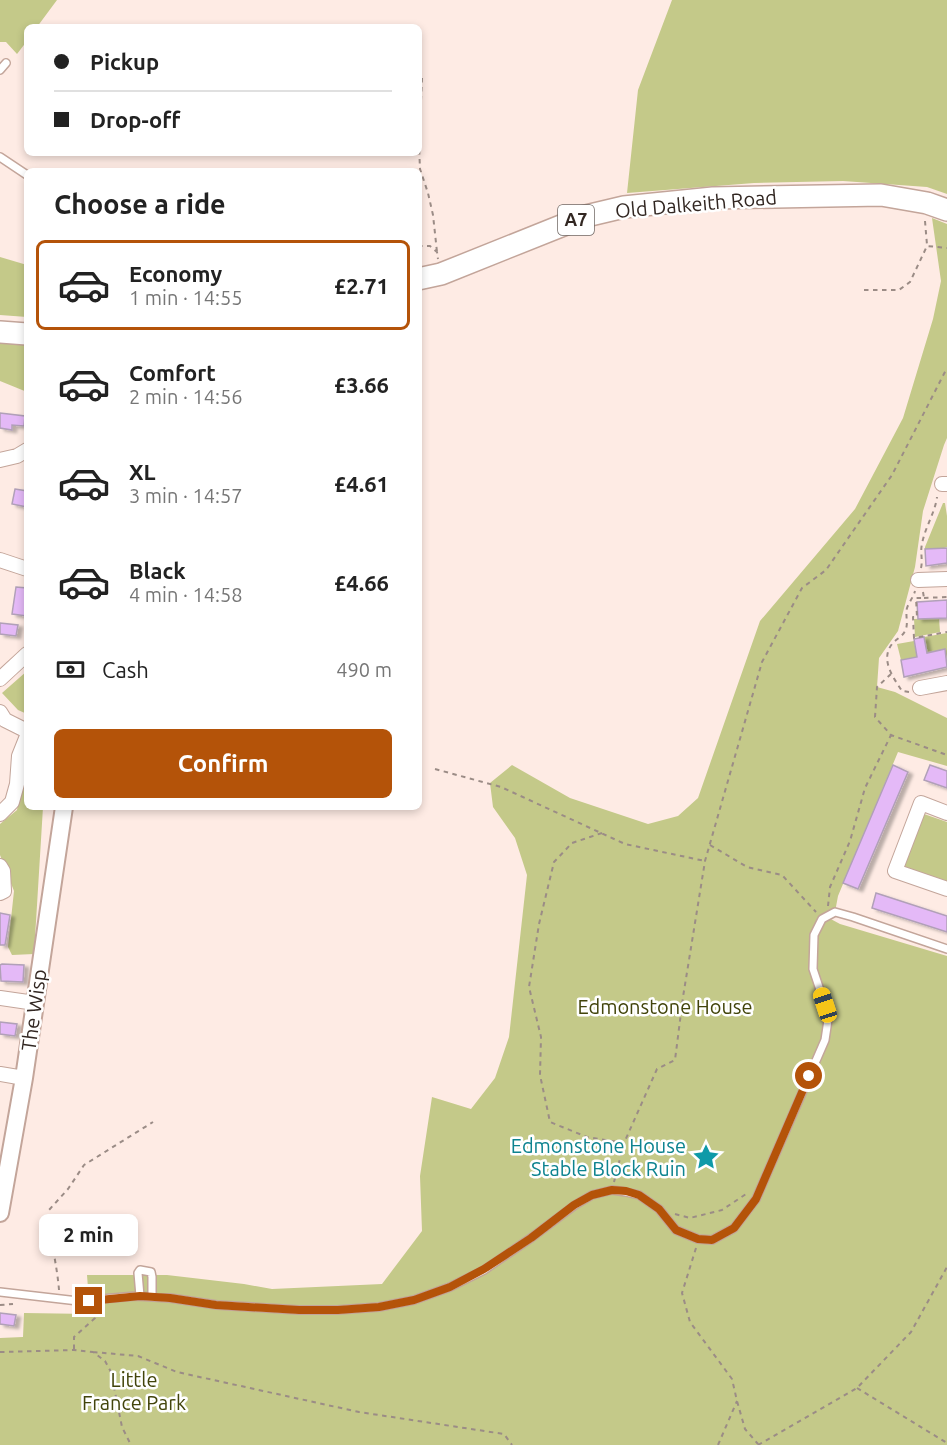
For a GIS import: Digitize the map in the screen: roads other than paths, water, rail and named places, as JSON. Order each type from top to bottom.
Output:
[{"type":"main road","name":"Old Dalkeith Road","points":[[422,278],[441,274],[586,216],[624,207],[713,198],[881,195],[927,203],[947,210]]},
{"type":"main road","points":[[0,332],[24,334]]},
{"type":"street","points":[[0,460],[24,452]]},
{"type":"street","points":[[0,561],[24,568]]},
{"type":"street","points":[[920,580],[947,579]]},
{"type":"street","points":[[0,679],[24,657]]},
{"type":"street","points":[[920,688],[947,683]]},
{"type":"street","points":[[0,712],[5,720],[24,729]]},
{"type":"street","points":[[0,814],[12,802],[19,756],[24,744]]},
{"type":"street","points":[[947,813],[921,803],[896,871],[947,889]]},
{"type":"street","name":"The Wisp","points":[[1,1205],[24,1078],[64,810]]},
{"type":"street","points":[[0,866],[3,872],[4,891],[0,893]]},
{"type":"street","points":[[0,998],[35,1003]]},
{"type":"street","points":[[0,1074],[24,1078]]},
{"type":"lane","points":[[0,70],[6,63]]},
{"type":"lane","points":[[0,157],[24,173]]},
{"type":"lane","points":[[0,1292],[78,1301],[140,1296],[216,1305],[299,1310],[379,1307],[414,1300],[450,1287],[484,1269],[531,1238],[574,1205],[592,1195],[612,1190],[639,1195],[659,1209],[676,1230],[698,1239],[712,1240],[734,1228],[756,1199],[825,1040],[828,1020],[813,969],[814,935],[824,918],[835,912],[947,949]]},
{"type":"lane","points":[[140,1296],[138,1273],[140,1270],[146,1270],[151,1272],[152,1297]]},
{"type":"place","name":"Edmonstone House Stable Block Ruin","points":[[706,1157]]},
{"type":"park label","name":"Edmonstone House","points":[[665,1007]]},
{"type":"park label","name":"Little France Park","points":[[134,1392]]}]
